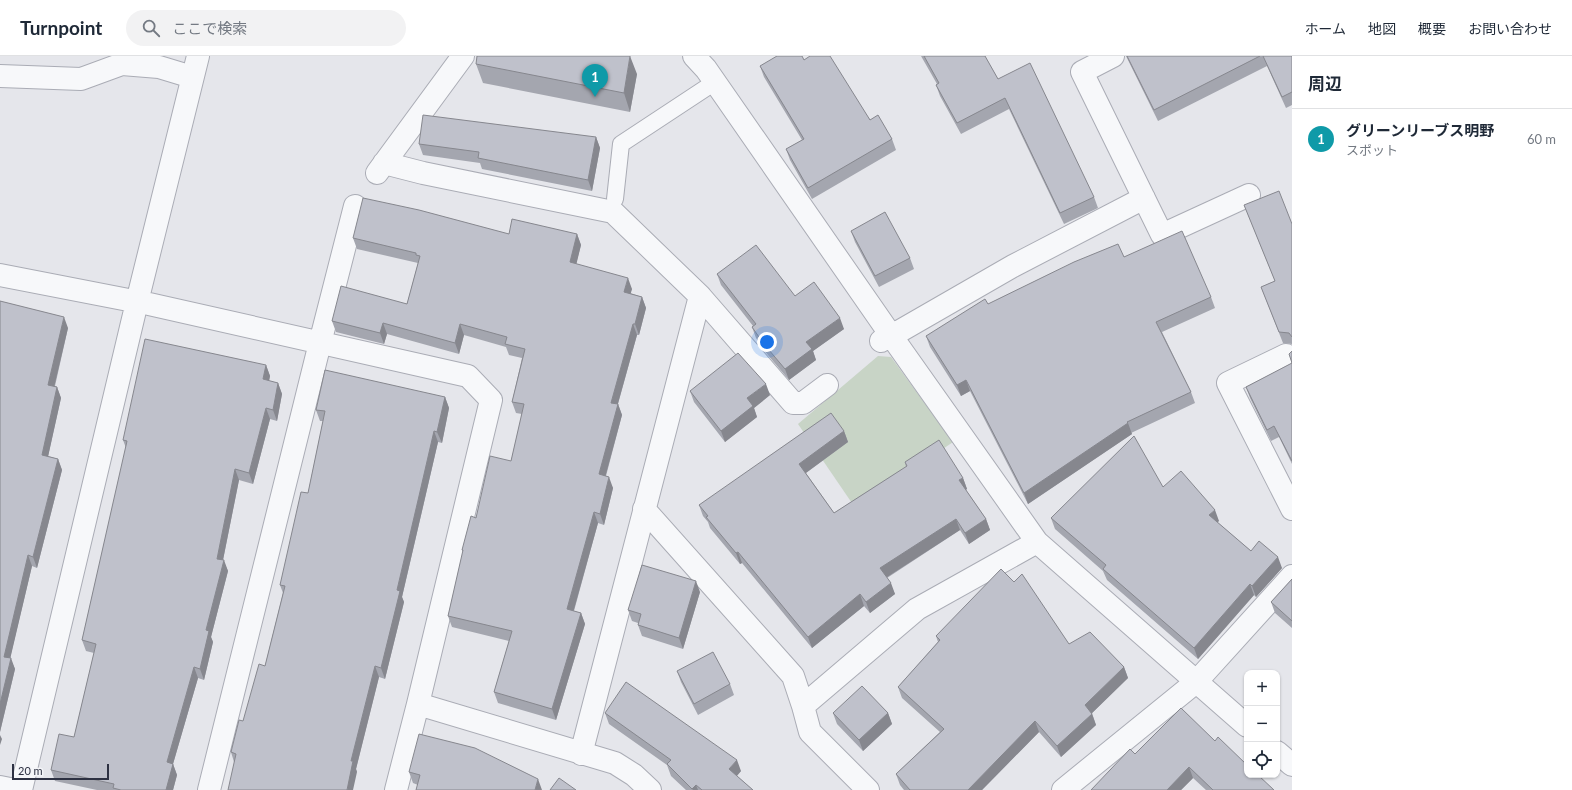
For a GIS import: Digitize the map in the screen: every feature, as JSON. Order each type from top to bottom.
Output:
[{"type":"street","points":[[21,790],[137,302],[198,56]]},
{"type":"street","points":[[463,56],[381,168],[423,173],[613,212],[700,296],[793,403],[803,403],[827,385]]},
{"type":"street","points":[[694,56],[715,82],[886,338],[1037,542],[1244,723]]},
{"type":"street","points":[[1113,56],[1082,72],[1162,235],[1249,195]]},
{"type":"street","points":[[0,76],[81,79],[122,64],[159,67],[192,76]]},
{"type":"street","points":[[886,338],[1013,266],[1144,198]]},
{"type":"street","points":[[209,790],[355,206]]},
{"type":"street","points":[[0,274],[137,302],[468,376],[492,400],[396,790]]},
{"type":"street","points":[[581,754],[700,296]]},
{"type":"street","points":[[1286,355],[1228,383],[1292,509]]},
{"type":"street","points":[[644,509],[793,676],[810,732],[868,790]]},
{"type":"street","points":[[803,706],[917,609],[1037,542]]},
{"type":"street","points":[[1063,790],[1196,682],[1292,576]]},
{"type":"street","points":[[418,704],[615,763],[634,774],[650,790]]},
{"type":"street","points":[[1280,755],[1292,765]]},
{"type":"street","points":[[0,787],[15,790]]},
{"type":"lane","points":[[614,199],[621,144],[715,82]]},
{"type":"green space","points":[[878,356],[891,357],[953,442],[856,509],[798,424]]},
{"type":"building","points":[[477,56],[630,56],[624,93],[476,64]]},
{"type":"building","points":[[777,56],[802,56],[804,60],[810,56],[830,56],[870,120],[878,115],[892,139],[808,188],[786,149],[804,139],[760,66]]},
{"type":"building","points":[[924,56],[985,56],[998,79],[1030,63],[1094,197],[1060,213],[1005,98],[957,123],[936,85],[939,83]]},
{"type":"building","points":[[1127,56],[1260,56],[1154,110]]},
{"type":"building","points":[[1263,56],[1292,56],[1292,92],[1282,97]]},
{"type":"building","points":[[423,115],[596,137],[588,180],[478,158],[479,152],[419,144]]},
{"type":"building","points":[[1279,191],[1292,224],[1292,337],[1289,333],[1279,332],[1261,287],[1275,281],[1244,205]]},
{"type":"building","points":[[363,198],[419,210],[509,234],[512,219],[577,234],[570,262],[628,278],[624,292],[642,297],[611,403],[618,404],[599,474],[609,477],[600,514],[594,512],[567,609],[581,613],[552,709],[494,692],[512,631],[448,616],[462,550],[471,516],[476,518],[490,456],[511,461],[524,404],[512,402],[525,349],[505,344],[507,337],[460,324],[455,343],[383,323],[380,333],[332,321],[341,286],[407,304],[420,256],[416,255],[416,253],[353,238]]},
{"type":"building","points":[[885,212],[910,258],[875,276],[851,231]]},
{"type":"building","points":[[1182,231],[1211,297],[1156,322],[1191,392],[1127,422],[1128,423],[1024,493],[966,380],[957,385],[926,336],[985,299],[988,304],[1074,262],[1118,244],[1124,257]]},
{"type":"building","points":[[756,245],[795,296],[814,282],[840,318],[806,342],[812,349],[785,369],[758,337],[752,327],[756,324],[717,274]]},
{"type":"building","points":[[0,301],[64,317],[48,385],[57,387],[42,455],[58,459],[33,557],[28,555],[4,657],[11,658],[0,704]]},
{"type":"building","points":[[145,339],[266,365],[263,379],[278,383],[273,410],[266,408],[249,473],[235,469],[217,559],[224,560],[206,630],[209,631],[200,669],[194,667],[167,762],[173,764],[166,790],[121,790],[113,788],[114,784],[51,770],[59,734],[74,737],[96,644],[82,640],[127,441],[123,440]]},
{"type":"building","points":[[1292,351],[1292,363],[1289,354]]},
{"type":"building","points":[[738,353],[766,384],[747,398],[753,406],[721,431],[690,391]]},
{"type":"building","points":[[1292,363],[1292,461],[1274,426],[1267,430],[1246,387]]},
{"type":"building","points":[[325,370],[445,397],[437,432],[434,431],[397,590],[400,591],[381,668],[375,666],[351,761],[353,761],[347,790],[228,790],[236,754],[231,752],[239,720],[243,721],[259,664],[265,666],[285,586],[280,585],[301,492],[308,493],[325,411],[316,410]]},
{"type":"building","points":[[831,413],[844,431],[799,464],[834,513],[907,466],[905,462],[939,440],[963,478],[959,480],[986,519],[965,533],[956,519],[880,568],[891,583],[866,602],[860,594],[808,637],[738,552],[736,553],[706,517],[708,516],[699,505]]},
{"type":"building","points":[[1134,436],[1163,487],[1181,471],[1215,510],[1209,515],[1251,551],[1259,541],[1278,557],[1252,586],[1250,584],[1194,648],[1103,569],[1106,565],[1051,518]]},
{"type":"building","points":[[642,565],[696,581],[679,638],[638,625],[641,614],[628,610]]},
{"type":"building","points":[[1001,569],[1014,582],[1022,574],[1069,644],[1090,632],[1124,667],[1085,705],[1092,714],[1057,746],[1035,721],[968,790],[910,790],[896,774],[944,729],[898,687],[940,640],[936,636]]},
{"type":"building","points":[[1292,579],[1292,621],[1271,602]]},
{"type":"building","points":[[713,652],[730,684],[694,704],[677,671]]},
{"type":"building","points":[[626,682],[737,760],[729,769],[753,790],[702,790],[696,785],[692,789],[667,764],[671,760],[605,713]]},
{"type":"building","points":[[862,686],[888,713],[859,740],[833,713]]},
{"type":"building","points":[[1181,708],[1215,741],[1218,737],[1244,762],[1244,778],[1261,778],[1274,790],[1213,790],[1189,767],[1167,790],[1091,790],[1130,749],[1135,754]]},
{"type":"building","points":[[419,734],[475,748],[538,779],[535,790],[416,790],[420,775],[409,772]]},
{"type":"building","points":[[559,778],[576,790],[550,790]]},
{"type":"place","name":"グリーンリーブス明野","points":[[595,97]]}]
